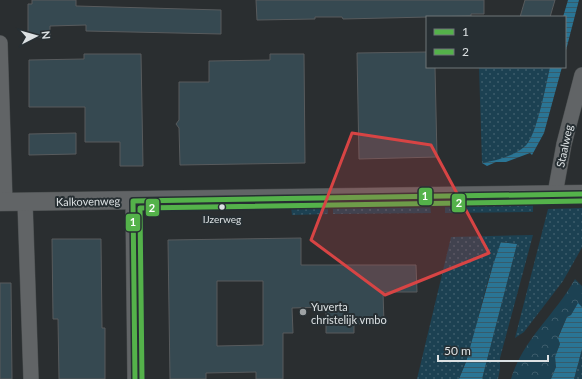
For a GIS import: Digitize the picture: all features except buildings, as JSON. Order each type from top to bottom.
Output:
[{"type":"street","points":[[0,43],[2,202]]},
{"type":"street","name":"Staalweg","points":[[555,194],[564,144],[582,75]]},
{"type":"street","name":"Kalkovenweg","points":[[2,202],[582,194]]},
{"type":"street","points":[[133,201],[135,379]]},
{"type":"street","points":[[25,202],[31,379]]},
{"type":"highlighted area","points":[[352,133],[431,145],[489,253],[385,295],[311,240]]},
{"type":"green space","points":[[479,68],[550,68],[538,119],[531,138],[527,144],[512,155],[482,163]]},
{"type":"green space","points":[[533,204],[533,212],[445,213],[445,205]]},
{"type":"green space","points":[[430,205],[431,213],[333,214],[333,207]]},
{"type":"green space","points":[[291,207],[328,207],[328,214],[292,215]]},
{"type":"green space","points":[[582,208],[582,247],[580,251],[563,281],[524,332],[515,338],[548,209]]},
{"type":"green space","points":[[533,235],[500,358],[498,379],[482,379],[517,244],[502,242],[495,259],[471,345],[459,379],[417,379],[451,237]]},
{"type":"green space","points":[[575,279],[582,286],[582,307],[578,304],[571,315],[567,317],[558,337],[560,344],[555,357],[556,367],[551,379],[511,379],[516,365],[531,339],[567,292]]},
{"type":"green space","points":[[582,349],[582,379],[574,379]]},
{"type":"water","points":[[568,0],[579,0],[566,50],[566,16],[563,16]]},
{"type":"water","points":[[550,68],[562,68],[544,133],[532,155],[530,153],[506,162],[496,162],[487,166],[482,163],[500,159],[512,154],[527,144],[531,138],[538,119]]},
{"type":"water","points":[[501,242],[517,244],[482,379],[459,379],[466,362],[493,265]]},
{"type":"water","points":[[578,303],[582,307],[582,349],[574,379],[551,379],[556,367],[555,357],[560,344],[558,338],[567,317],[571,315]]},
{"type":"transit line","name":"1","points":[[135,379],[133,201],[582,194]]},
{"type":"transit line","name":"2","points":[[142,379],[140,208],[582,201]]},
{"type":"place","name":"IJzerweg","points":[[222,207]]},
{"type":"place","name":"Yuverta christelijk vmbo","points":[[303,312]]}]
